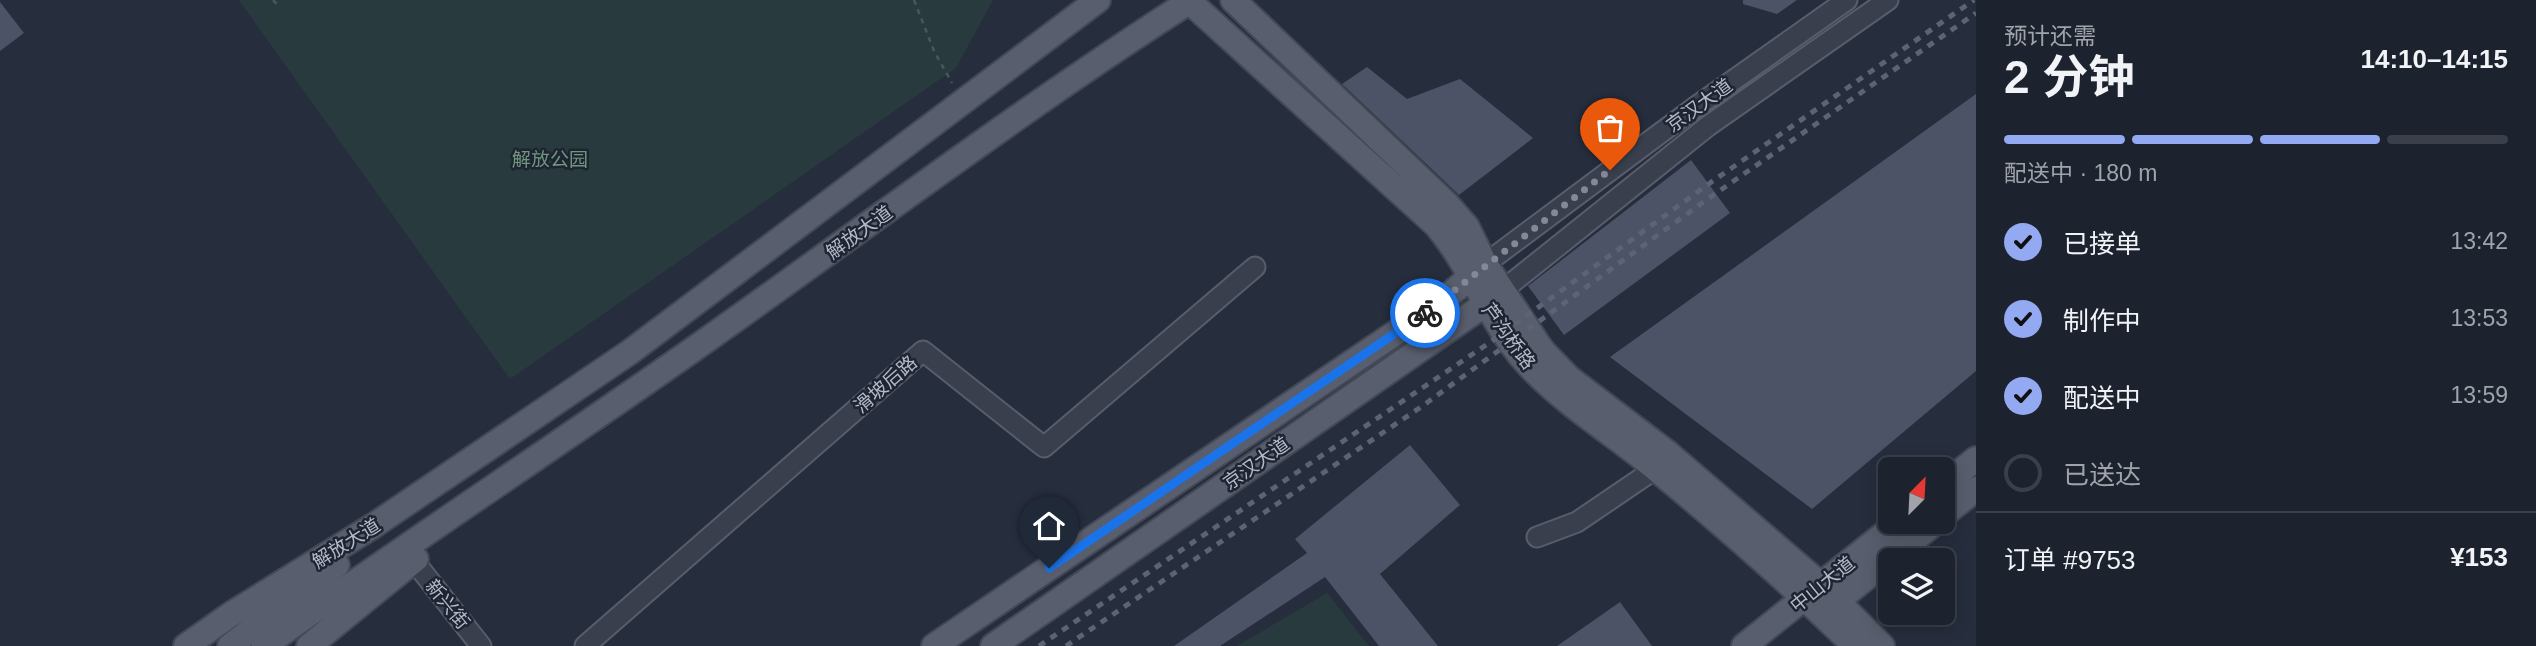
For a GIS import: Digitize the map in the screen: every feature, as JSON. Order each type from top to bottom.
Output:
[{"type":"main road","name":"解放大道","points":[[186,646],[230,615],[373,526],[630,352],[1098,0]]},
{"type":"main road","name":"芦沟桥路","points":[[1233,0],[1447,204],[1467,227],[1478,270],[1517,353],[1538,375],[1882,646]]},
{"type":"main road","name":"解放大道","points":[[230,646],[286,618],[527,467],[854,236],[1004,124],[1191,1]]},
{"type":"main road","name":"芦沟桥路","points":[[1191,1],[1436,225],[1478,270]]},
{"type":"main road","name":"京汉大道","points":[[934,646],[1441,302],[1478,270]]},
{"type":"main road","name":"芦沟桥路","points":[[1493,298],[1569,378],[1669,454],[1819,597],[1854,646]]},
{"type":"main road","name":"京汉大道","points":[[993,646],[1493,298]]},
{"type":"main road","name":"解放大道","points":[[264,646],[286,618],[504,437]]},
{"type":"main road","points":[[1955,476],[1976,459]]},
{"type":"main road","name":"解放大道","points":[[309,646],[527,467]]},
{"type":"main road","points":[[1955,506],[1976,489]]},
{"type":"main road","name":"中山大道","points":[[1819,597],[1886,534]]},
{"type":"main road","name":"中山大道","points":[[1744,646],[1917,534]]},
{"type":"street","name":"京汉大道","points":[[1478,270],[1694,107],[1847,0]]},
{"type":"street","name":"京汉大道","points":[[1493,298],[1708,126],[1888,0]]},
{"type":"street","name":"滑坡后路","points":[[586,646],[923,351],[1044,447],[1255,267]]},
{"type":"street","points":[[1537,537],[1577,522],[1656,469]]},
{"type":"street","name":"新兴街","points":[[414,561],[481,646]]},
{"type":"path","points":[[273,0],[279,6]]},
{"type":"path","points":[[914,0],[934,51],[963,101]]},
{"type":"green space","name":"解放公园","points":[[239,0],[993,0],[956,68],[510,379]]},
{"type":"green space","points":[[1327,593],[1369,646],[1237,646]]},
{"type":"building","points":[[1743,0],[1797,0],[1777,14],[1743,4]]},
{"type":"building","points":[[0,2],[24,33],[0,51]]},
{"type":"building","points":[[1367,67],[1407,99],[1460,79],[1533,138],[1459,195],[1342,84]]},
{"type":"building","points":[[1976,94],[1976,371],[1812,509],[1610,357]]},
{"type":"building","points":[[1691,160],[1730,213],[1564,335],[1528,286]]},
{"type":"building","points":[[1410,445],[1460,505],[1380,574],[1438,646],[1379,646],[1325,577],[1220,646],[1174,646],[1307,553],[1295,539]]},
{"type":"building","points":[[1620,602],[1652,646],[1557,646]]},
{"type":"railway","points":[[1039,646],[1489,343],[1710,183],[1974,0]]},
{"type":"railway","points":[[1066,646],[1421,407],[1702,203],[1976,13]]},
{"type":"way so far","points":[[1425,313],[1610,170]]},
{"type":"route","points":[[1049,568],[1425,313]]}]
